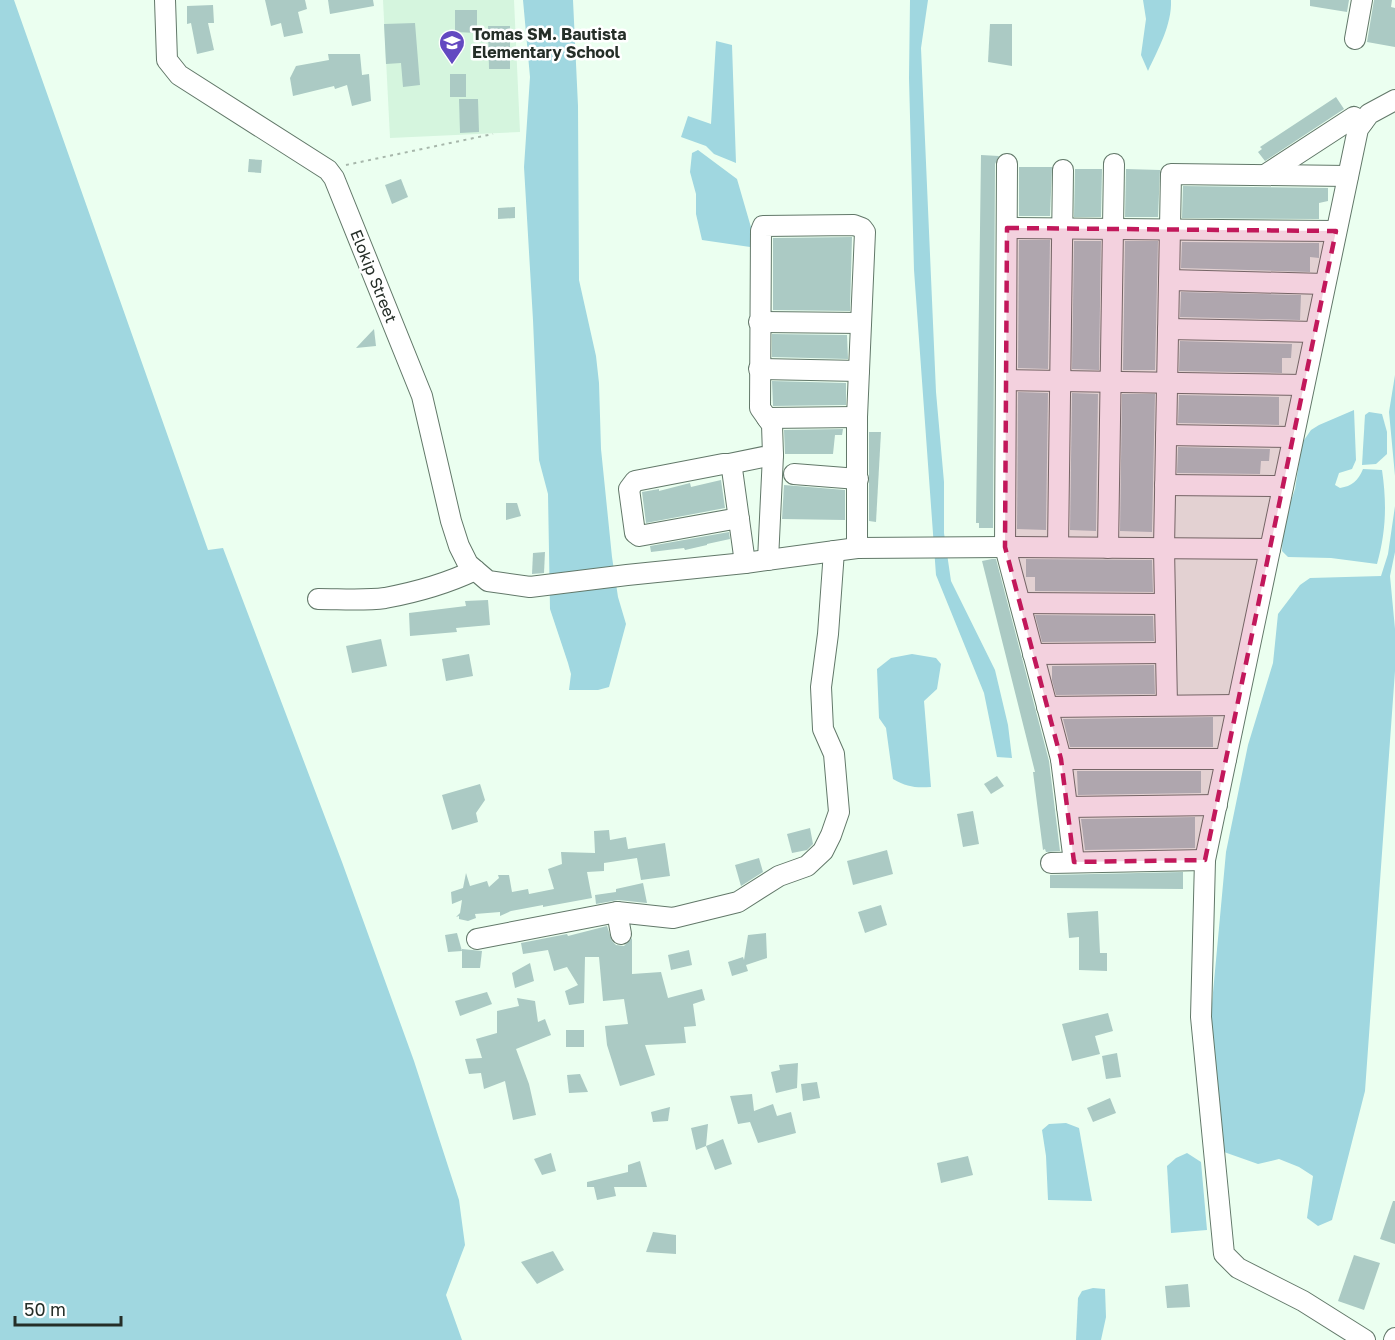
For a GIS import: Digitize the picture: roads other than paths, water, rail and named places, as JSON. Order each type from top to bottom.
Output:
[{"type":"street","name":"Elokip Street","points":[[165,0],[167,60],[179,75],[328,170],[334,178],[422,396],[459,546],[468,564],[488,582],[530,587],[857,548],[1270,549]]},
{"type":"street","points":[[1355,39],[1362,0]]},
{"type":"street","points":[[1365,1340],[1303,1301],[1238,1268],[1224,1254],[1201,1017],[1205,860],[1336,231],[1358,129],[1369,114],[1395,99]]},
{"type":"street","points":[[1265,175],[1354,117],[1363,122]]},
{"type":"street","points":[[1007,164],[1005,547],[1061,759],[1074,862]]},
{"type":"street","points":[[1108,548],[1114,164]]},
{"type":"street","points":[[1058,547],[1063,170]]},
{"type":"street","points":[[1167,705],[1164,548],[1171,174],[1348,176]]},
{"type":"street","points":[[768,560],[773,454],[772,425],[759,408],[761,231],[763,226],[854,225],[865,232],[857,417],[857,548]]},
{"type":"street","points":[[1007,228],[1336,231]]},
{"type":"street","points":[[1169,280],[1325,284]]},
{"type":"street","points":[[759,322],[861,323]]},
{"type":"street","points":[[1168,329],[1315,332]]},
{"type":"street","points":[[759,369],[859,371]]},
{"type":"street","points":[[1006,380],[1304,385]]},
{"type":"street","points":[[767,418],[857,417]]},
{"type":"street","points":[[1166,435],[1293,437]]},
{"type":"street","points":[[739,518],[639,536],[635,533],[629,489],[635,481],[773,454]]},
{"type":"street","points":[[729,464],[732,469],[745,563]]},
{"type":"street","points":[[794,474],[858,479]]},
{"type":"street","points":[[1165,485],[1283,486]]},
{"type":"street","points":[[477,939],[617,912],[673,918],[738,902],[779,876],[807,866],[823,851],[839,812],[834,754],[823,729],[821,687],[828,634],[834,551]]},
{"type":"street","points":[[318,599],[384,598],[411,594],[453,581],[475,570]]},
{"type":"street","points":[[1020,603],[1165,604]]},
{"type":"street","points":[[1034,654],[1166,653]]},
{"type":"street","points":[[1047,707],[1237,705]]},
{"type":"street","points":[[1061,759],[1226,759]]},
{"type":"street","points":[[1067,807],[1217,805]]},
{"type":"street","points":[[1051,862],[1205,860]]},
{"type":"street","points":[[617,912],[621,934]]},
{"type":"water","points":[[0,0],[14,0],[208,550],[223,548],[342,862],[414,1061],[459,1200],[465,1245],[446,1295],[462,1340],[0,1340]]},
{"type":"water","points":[[523,0],[573,0],[578,106],[579,280],[596,356],[601,449],[612,557],[618,597],[626,624],[609,687],[598,690],[569,690],[571,674],[550,609],[548,494],[539,460],[524,167],[530,77]]},
{"type":"water","points":[[910,0],[928,0],[921,48],[936,392],[944,482],[944,533],[951,581],[995,670],[1008,725],[1012,758],[997,757],[984,693],[936,575],[914,270],[909,78]]},
{"type":"water","points":[[1143,0],[1171,0],[1167,28],[1148,71],[1141,55],[1146,19]]},
{"type":"water","points":[[716,41],[732,45],[736,163],[714,154],[706,146],[681,137],[688,116],[711,124]]},
{"type":"water","points":[[698,150],[737,179],[757,248],[702,240],[696,214],[696,194],[690,172],[692,153]]},
{"type":"water","points":[[1395,375],[1395,476],[1389,412]]},
{"type":"water","points":[[1354,410],[1356,460],[1352,469],[1339,473],[1335,485],[1340,488],[1348,486],[1357,480],[1363,469],[1382,470],[1385,518],[1377,564],[1331,558],[1288,557],[1282,551],[1283,525],[1295,489],[1302,443],[1311,430]]},
{"type":"water","points":[[1369,412],[1382,414],[1387,432],[1387,454],[1376,464],[1362,465],[1365,415]]},
{"type":"water","points":[[1395,506],[1395,552],[1390,576],[1395,629],[1395,671],[1365,1091],[1332,1220],[1318,1226],[1307,1218],[1313,1176],[1279,1159],[1258,1164],[1224,1152],[1210,1025],[1226,852],[1248,745],[1273,663],[1278,614],[1300,585],[1310,578],[1381,576],[1388,554]]},
{"type":"water","points":[[912,654],[936,658],[941,664],[937,689],[924,701],[931,787],[911,786],[893,779],[886,728],[879,718],[877,669],[891,658]]},
{"type":"water","points":[[1066,1123],[1079,1128],[1092,1201],[1048,1200],[1042,1130],[1049,1124]]},
{"type":"water","points":[[1187,1153],[1201,1162],[1207,1230],[1171,1233],[1167,1166],[1176,1158]]},
{"type":"water","points":[[1093,1288],[1105,1289],[1106,1317],[1101,1340],[1076,1340],[1078,1298],[1082,1291]]},
{"type":"place","name":"Tomas SM. Bautista Elementary School","points":[[452,66]]}]
